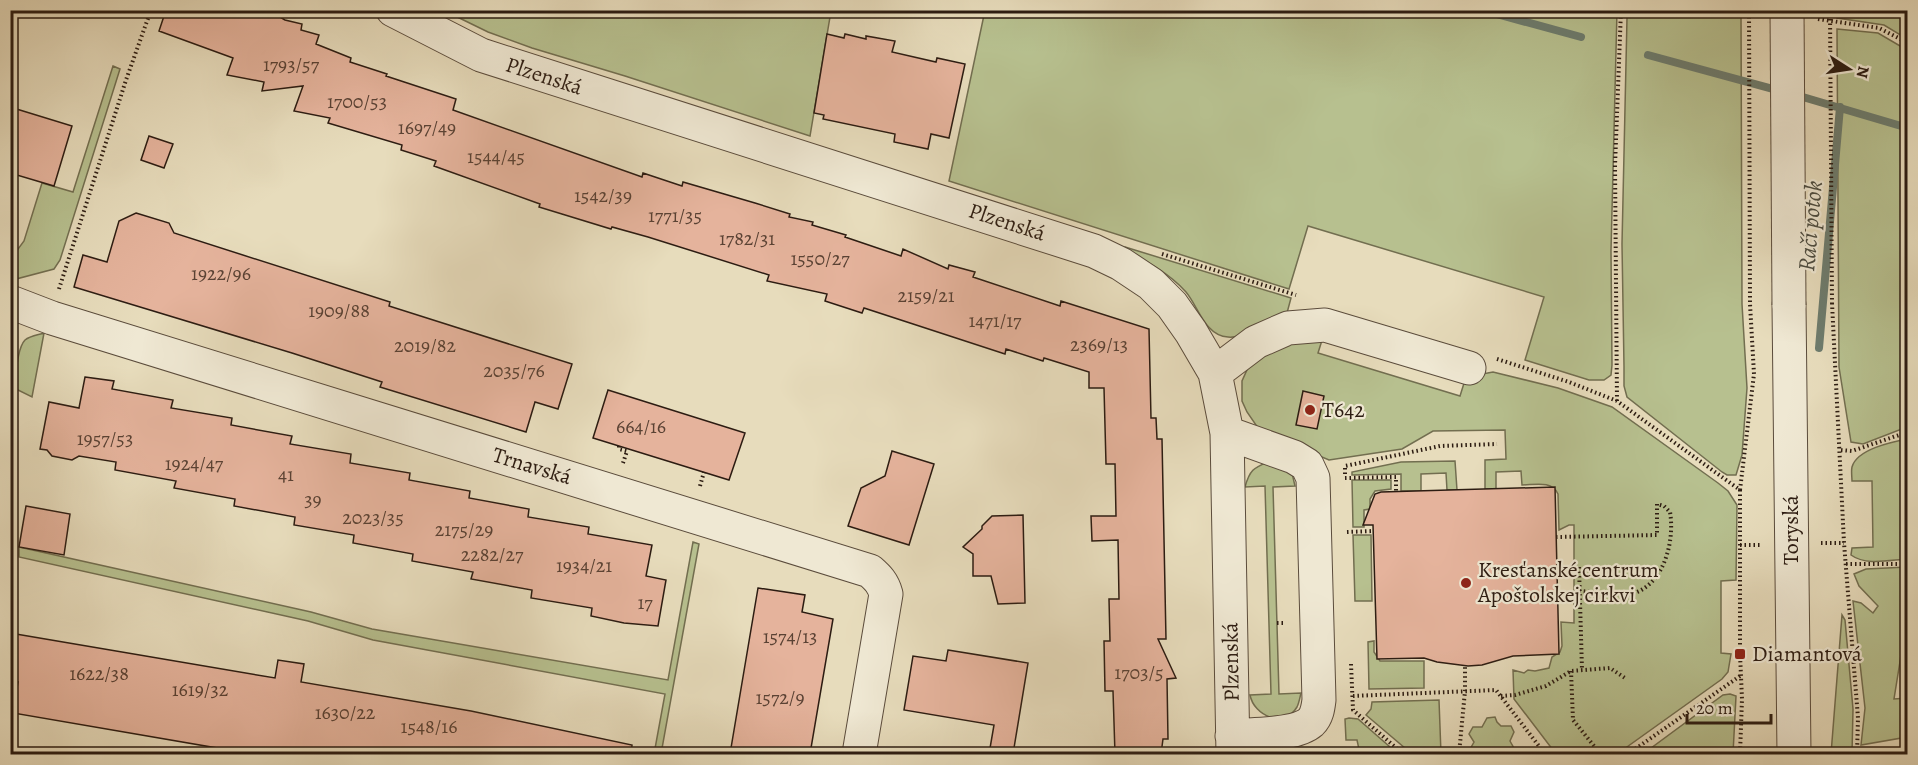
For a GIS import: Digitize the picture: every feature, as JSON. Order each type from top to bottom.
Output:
[{"type":"street","name":"Plzenská","points":[[393,10],[480,55],[1094,251],[1121,264],[1151,284],[1172,305],[1215,373],[1227,433],[1232,745]]},
{"type":"street","name":"Toryská","points":[[1794,754],[1789,305],[1799,14]]},
{"type":"street","name":"Trnavská","points":[[11,306],[870,571],[884,585],[886,594],[858,754]]},
{"type":"street","points":[[1215,373],[1256,342],[1267,337],[1288,328],[1324,325],[1469,368]]},
{"type":"street","points":[[1227,433],[1294,457],[1306,465],[1313,478],[1319,700],[1315,716],[1310,723],[1232,745]]},
{"type":"path","points":[[52,318],[62,276],[151,10]]},
{"type":"path","points":[[1617,401],[1615,166],[1621,10]]},
{"type":"path","points":[[1740,489],[1754,374],[1750,304],[1749,10]]},
{"type":"path","points":[[1830,10],[1832,303],[1846,564],[1858,718],[1857,754]]},
{"type":"path","points":[[1799,14],[1879,28],[1908,43]]},
{"type":"path","points":[[1841,450],[1852,451],[1908,432]]},
{"type":"path","points":[[1346,489],[1345,466],[1440,446],[1497,444]]},
{"type":"path","points":[[1346,478],[1396,477],[1396,491]]},
{"type":"path","points":[[1556,537],[1657,535],[1657,504],[1664,506],[1670,512],[1672,521],[1666,557],[1660,571],[1648,585],[1629,595],[1580,591]]},
{"type":"path","points":[[1347,521],[1347,543]]},
{"type":"path","points":[[1347,532],[1374,531]]},
{"type":"path","points":[[1740,545],[1742,699],[1740,754]]},
{"type":"path","points":[[1846,564],[1908,564]]},
{"type":"path","points":[[1579,567],[1582,670]]},
{"type":"path","points":[[1351,654],[1353,710],[1403,754]]},
{"type":"path","points":[[1459,754],[1465,666]]},
{"type":"path","points":[[1500,696],[1515,695],[1546,686],[1571,671],[1610,668],[1625,678]]},
{"type":"path","points":[[1571,671],[1573,720],[1594,746]]},
{"type":"path","points":[[1628,754],[1740,676]]},
{"type":"path","points":[[1352,696],[1496,690],[1545,754]]},
{"type":"green space","points":[[445,11],[831,11],[810,136],[532,48],[488,32]]},
{"type":"green space","points":[[967,11],[1617,11],[1611,251],[1611,375],[1604,380],[1589,380],[1525,360],[1544,297],[1308,226],[1289,289],[949,181],[984,15]]},
{"type":"green space","points":[[1630,11],[1741,12],[1742,304],[1747,388],[1742,455],[1736,475],[1727,475],[1722,472],[1627,397],[1624,386],[1622,244],[1627,18]]},
{"type":"green space","points":[[1837,11],[1907,11],[1907,39],[1884,25],[1837,18]]},
{"type":"green space","points":[[1837,29],[1878,33],[1907,50],[1907,427],[1863,444],[1851,442],[1839,367]]},
{"type":"green space","points":[[113,66],[120,69],[60,260],[54,269],[16,279],[10,260],[24,241],[42,183],[73,192]]},
{"type":"green space","points":[[1125,247],[1291,298],[1287,313],[1242,335],[1228,337],[1220,335],[1208,326],[1179,285],[1155,267],[1121,248]]},
{"type":"green space","points":[[44,333],[32,397],[14,388],[19,356],[25,340]]},
{"type":"green space","points":[[1323,337],[1318,353],[1460,396],[1465,380],[1493,372],[1558,388],[1612,407],[1728,491],[1737,505],[1736,580],[1721,581],[1721,653],[1731,654],[1728,672],[1722,679],[1617,754],[1556,754],[1514,699],[1513,670],[1524,673],[1528,670],[1549,668],[1552,657],[1560,652],[1562,646],[1561,622],[1574,623],[1574,525],[1559,530],[1558,494],[1547,485],[1522,485],[1521,471],[1496,472],[1496,489],[1485,489],[1485,460],[1506,459],[1505,430],[1433,431],[1402,449],[1329,460],[1258,428],[1242,401],[1242,381],[1251,361],[1275,343]]},
{"type":"green space","points":[[1907,439],[1907,559],[1878,562],[1857,558],[1851,555],[1852,548],[1873,547],[1872,481],[1852,481],[1852,467],[1861,455],[1868,451],[1884,444]]},
{"type":"green space","points":[[1270,461],[1292,473],[1295,486],[1273,487],[1279,694],[1301,693],[1297,707],[1291,714],[1277,718],[1263,714],[1257,709],[1250,695],[1271,694],[1265,486],[1245,487],[1253,470]]},
{"type":"green space","points":[[1455,461],[1457,490],[1447,490],[1446,473],[1421,474],[1421,491],[1401,491],[1401,474],[1352,475],[1352,472],[1401,462]]},
{"type":"green space","points":[[1352,480],[1391,480],[1391,489],[1375,491],[1370,499],[1370,509],[1364,510],[1364,527],[1353,527]]},
{"type":"green space","points":[[1353,535],[1371,535],[1372,601],[1355,601]]},
{"type":"green space","points":[[693,542],[699,544],[661,754],[654,754],[665,694],[373,640],[308,621],[19,557],[19,547],[311,612],[372,629],[668,680]]},
{"type":"green space","points":[[1907,567],[1907,618],[1894,699],[1907,698],[1907,737],[1861,745],[1865,708],[1853,601],[1861,603],[1873,613],[1878,606],[1859,586],[1854,574],[1866,569]]},
{"type":"green space","points":[[1842,615],[1845,620],[1853,709],[1852,754],[1831,754]]},
{"type":"green space","points":[[1374,641],[1374,652],[1380,661],[1424,661],[1424,688],[1369,689],[1368,642]]},
{"type":"green space","points":[[1723,695],[1736,696],[1733,754],[1643,754]]},
{"type":"green space","points":[[1439,700],[1441,754],[1412,754],[1366,715],[1371,709],[1372,702]]},
{"type":"green space","points":[[1495,717],[1501,726],[1511,726],[1514,732],[1510,741],[1515,750],[1512,754],[1471,754],[1469,751],[1474,742],[1469,734],[1473,727],[1482,727],[1487,718]]},
{"type":"green space","points":[[1345,719],[1358,719],[1398,754],[1360,754],[1357,740],[1346,740]]},
{"type":"building","points":[[166,10],[268,10],[285,20],[302,24],[301,30],[319,35],[316,44],[351,58],[350,62],[456,99],[453,110],[642,177],[643,173],[682,186],[683,182],[755,203],[790,214],[789,217],[813,222],[812,225],[901,256],[903,249],[948,269],[949,265],[975,272],[973,277],[1060,306],[1061,301],[1149,329],[1151,418],[1156,418],[1157,439],[1162,439],[1166,639],[1158,639],[1176,678],[1167,679],[1168,739],[1163,739],[1161,754],[1115,754],[1113,691],[1105,691],[1104,641],[1110,641],[1109,599],[1119,599],[1118,540],[1092,541],[1091,516],[1116,516],[1115,464],[1106,464],[1104,388],[1089,388],[1089,372],[1006,349],[1005,354],[864,308],[862,313],[825,301],[827,294],[767,281],[769,275],[648,237],[612,227],[611,229],[539,207],[540,204],[434,166],[436,161],[401,150],[402,145],[328,123],[330,118],[294,111],[303,86],[262,91],[264,82],[227,75],[233,58],[159,31]]},
{"type":"building","points":[[827,34],[844,38],[845,34],[866,39],[866,36],[895,41],[892,52],[936,62],[937,58],[965,64],[949,138],[931,134],[928,149],[894,142],[895,134],[823,119],[824,115],[814,113]]},
{"type":"building","points":[[10,107],[72,126],[54,186],[10,173]]},
{"type":"building","points":[[149,136],[173,144],[164,168],[141,160]]},
{"type":"building","points":[[136,213],[169,223],[174,233],[390,302],[389,306],[572,364],[558,409],[535,402],[526,432],[380,387],[382,382],[292,353],[74,287],[83,255],[107,262],[119,221]]},
{"type":"building","points":[[85,377],[114,381],[112,389],[173,400],[171,408],[232,418],[231,425],[292,436],[290,444],[351,454],[350,463],[410,473],[409,480],[470,491],[469,498],[529,509],[528,517],[589,527],[588,534],[652,545],[646,576],[666,580],[658,626],[624,623],[591,616],[592,608],[531,598],[532,590],[471,579],[473,572],[412,561],[413,554],[353,543],[354,535],[294,525],[295,517],[234,506],[235,499],[174,488],[176,481],[115,470],[116,462],[79,456],[72,460],[52,456],[47,450],[40,449],[49,402],[79,408]]},
{"type":"building","points":[[608,390],[745,433],[729,480],[593,438]]},
{"type":"building","name":"T642","points":[[1303,391],[1324,396],[1317,429],[1296,425]]},
{"type":"building","points":[[892,451],[934,464],[909,545],[848,526],[861,488],[885,476]]},
{"type":"building","name":"Kresťanské centrum Apoštolskej cirkvi","points":[[1555,487],[1559,654],[1513,656],[1482,665],[1468,666],[1424,658],[1377,659],[1373,525],[1363,525],[1375,494]]},
{"type":"building","points":[[26,506],[70,514],[64,555],[19,547]]},
{"type":"building","points":[[1023,515],[1025,603],[998,604],[991,576],[973,576],[973,554],[963,547],[992,516]]},
{"type":"building","points":[[758,588],[805,595],[802,612],[833,619],[810,754],[730,754]]},
{"type":"building","points":[[10,633],[275,678],[278,660],[304,664],[301,682],[471,711],[632,745],[631,754],[246,754],[13,713],[18,682],[10,681]]},
{"type":"building","points":[[948,650],[1028,663],[1013,754],[989,754],[994,725],[904,710],[913,656],[946,661]]},
{"type":"waterway","points":[[1482,10],[1581,37]]},
{"type":"waterway","points":[[1648,55],[1780,91]]},
{"type":"waterway","points":[[1796,95],[1908,128]]},
{"type":"waterway","name":"Račí potok","points":[[1819,348],[1840,107]]},
{"type":"place","name":"T642","points":[[1310,410]]},
{"type":"place","name":"Kresťanské centrum Apoštolskej cirkvi","points":[[1466,583]]},
{"type":"place","name":"Diamantová","points":[[1740,654]]}]
